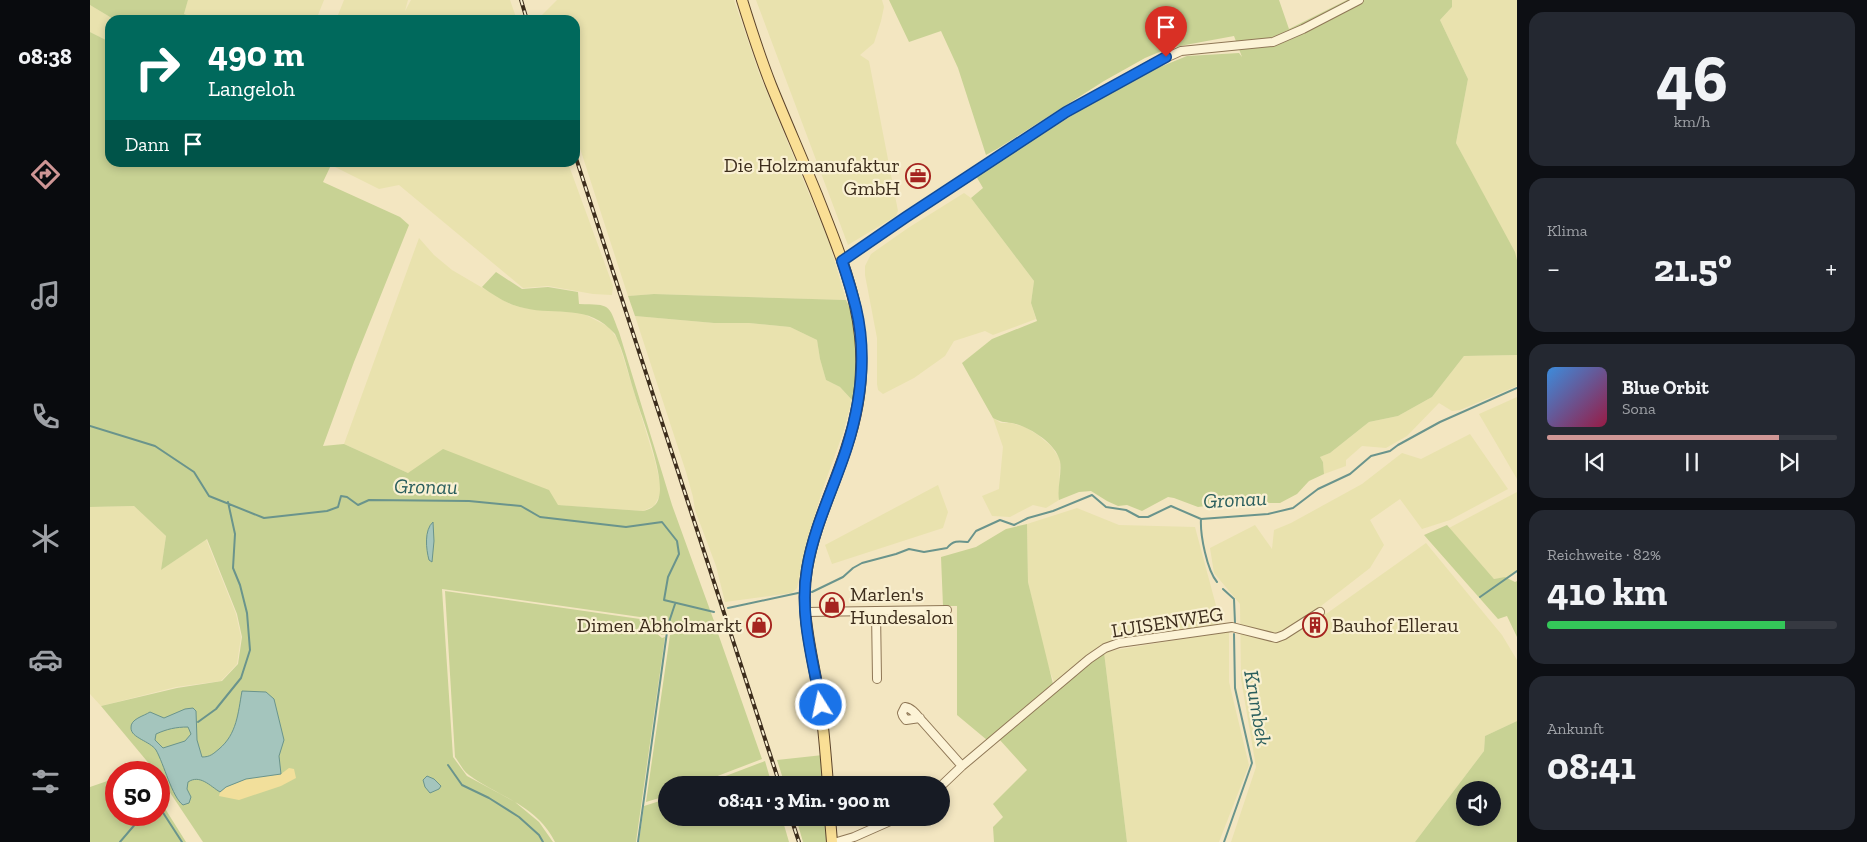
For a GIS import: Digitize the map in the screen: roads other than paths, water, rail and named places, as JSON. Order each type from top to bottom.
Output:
[{"type":"main road","points":[[742,0],[771,85],[842,261],[856,309],[860,337],[862,365],[860,396],[847,448],[813,538],[806,571],[806,612],[812,661],[821,705],[827,776]]},
{"type":"main road","points":[[831,826],[832,842]]},
{"type":"street","points":[[842,261],[1066,112],[1152,64],[1181,51],[1201,47],[1273,42],[1359,0]]},
{"type":"street","points":[[806,612],[947,610]]},
{"type":"street","points":[[876,611],[877,679]]},
{"type":"street","name":"LUISENWEG","points":[[950,777],[1104,648],[1119,643],[1232,627],[1276,638],[1320,612]]},
{"type":"street","points":[[920,718],[962,766]]},
{"type":"street","points":[[838,842],[879,826]]},
{"type":"water","points":[[433,522],[432,562],[429,560],[426,540],[428,530]]},
{"type":"water","points":[[242,691],[266,692],[274,699],[284,740],[279,756],[281,774],[246,779],[226,787],[220,792],[201,780],[192,780],[188,782],[187,789],[191,797],[189,803],[183,805],[175,795],[170,783],[170,761],[161,761],[156,750],[150,744],[137,737],[131,728],[133,722],[150,712],[164,718],[185,709],[193,708],[196,711],[197,740],[202,757],[213,754],[225,743],[230,737],[238,715]],"holes":[[[188,727],[191,734],[185,741],[163,748],[155,740],[156,734],[176,728]]]},
{"type":"water","points":[[427,776],[434,779],[441,786],[439,789],[430,793],[425,787],[423,780]]},
{"type":"waterway","name":"Gronau","points":[[812,592],[843,577],[862,563],[909,549],[924,552],[947,548],[956,542],[968,542],[976,531],[1000,520],[1014,525],[1028,518],[1053,511],[1092,495],[1106,507],[1126,510],[1139,517],[1148,517],[1171,506],[1201,519],[1268,514],[1293,508],[1318,489],[1350,474],[1371,456],[1390,451],[1440,422],[1517,388]]},
{"type":"waterway","name":"Gronau","points":[[90,426],[155,446],[194,472],[209,496],[264,518],[327,511],[338,507],[341,496],[347,497],[358,505],[369,500],[469,501],[521,506],[540,517],[626,527],[662,522],[677,541],[679,554],[668,577],[664,600],[714,612]]},
{"type":"waterway","points":[[198,722],[216,709],[241,678],[250,650],[247,613],[240,585],[233,568],[235,534],[228,502]]},
{"type":"waterway","name":"Krumbek","points":[[1201,519],[1205,552],[1213,577],[1217,582]]},
{"type":"waterway","points":[[1480,597],[1517,571]]},
{"type":"waterway","name":"Krumbek","points":[[1223,589],[1234,599],[1235,623]]},
{"type":"waterway","name":"Gronau","points":[[728,608],[798,593]]},
{"type":"waterway","points":[[667,628],[675,604]]},
{"type":"waterway","points":[[638,842],[667,632]]},
{"type":"waterway","name":"Krumbek","points":[[1224,842],[1252,763],[1235,688],[1234,634]]},
{"type":"waterway","points":[[448,765],[462,785],[489,798],[519,817],[539,835],[543,842]]},
{"type":"waterway","points":[[170,823],[182,842]]},
{"type":"waterway","points":[[120,842],[134,826]]},
{"type":"railway","points":[[521,0],[526,15]]},
{"type":"railway","points":[[579,167],[777,776]]},
{"type":"railway","points":[[794,826],[799,842]]},
{"type":"place","name":"Die Holzmanufaktur GmbH","points":[[918,176]]},
{"type":"place","name":"Marlen's Hundesalon","points":[[832,605]]},
{"type":"place","name":"Dimen Abholmarkt","points":[[759,625]]},
{"type":"place","name":"Bauhof Ellerau","points":[[1315,625]]}]
